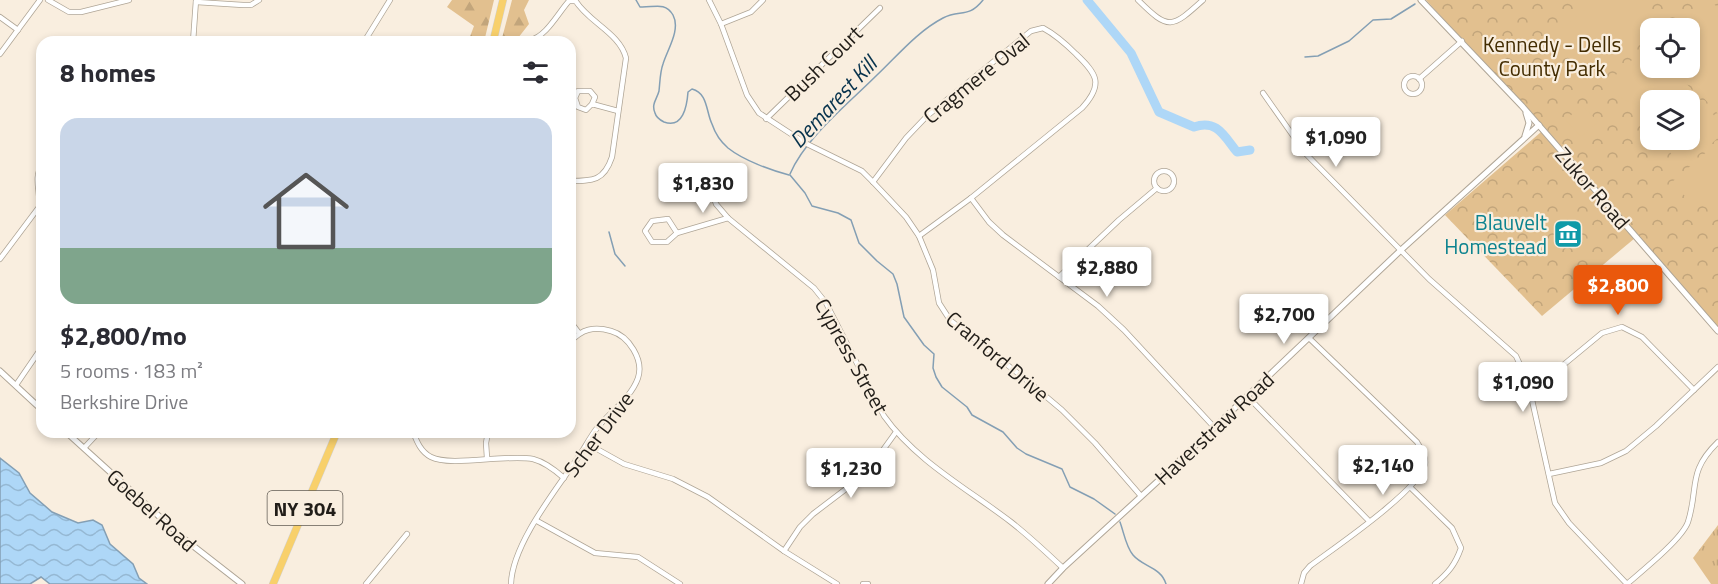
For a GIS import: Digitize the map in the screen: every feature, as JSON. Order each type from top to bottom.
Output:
[{"type":"main road","points":[[494,36],[503,0]]},
{"type":"main road","name":"NY 304","points":[[273,584],[334,438]]},
{"type":"street","points":[[0,54],[40,0]]},
{"type":"street","points":[[48,0],[69,12],[81,12],[129,0]]},
{"type":"street","points":[[193,36],[196,1],[251,5],[259,0]]},
{"type":"street","points":[[368,36],[390,0]]},
{"type":"street","name":"Cranford Drive","points":[[709,0],[721,24],[747,95],[759,113],[806,143],[862,171],[873,182],[906,217],[919,236],[933,270],[939,303],[950,320],[1062,410],[1095,443],[1141,496]]},
{"type":"street","points":[[721,24],[751,12],[764,0]]},
{"type":"street","points":[[1138,0],[1160,21],[1169,23],[1177,22],[1203,0]]},
{"type":"street","name":"Zukor Road","points":[[1421,0],[1522,106],[1718,331]]},
{"type":"street","points":[[541,36],[568,1],[575,1],[586,15],[617,41],[626,58],[609,167],[603,175],[592,181],[576,181]]},
{"type":"street","name":"Bush Court","points":[[766,119],[880,8]]},
{"type":"street","points":[[0,17],[18,30]]},
{"type":"street","name":"Cragmere Oval","points":[[873,182],[906,138],[927,116],[1031,31],[1043,28],[1056,35],[1092,70],[1095,81],[1093,96],[1082,108],[971,198],[919,236]]},
{"type":"street","points":[[1419,79],[1462,41]]},
{"type":"street","points":[[576,96],[578,91],[590,91],[595,97],[586,110],[578,106],[576,101]]},
{"type":"street","points":[[1263,93],[1306,154],[1429,279],[1516,356],[1528,382],[1555,502],[1561,512],[1627,584],[1678,537],[1688,523],[1695,477],[1701,462],[1718,442]]},
{"type":"street","points":[[592,104],[618,111]]},
{"type":"street","points":[[1519,143],[1526,134],[1528,126],[1528,118],[1522,106]]},
{"type":"street","name":"Haverstraw Road","points":[[1048,584],[1401,250],[1539,126]]},
{"type":"street","points":[[1167,171],[1172,175],[1174,181],[1169,190],[1163,191],[1157,188],[1154,182],[1158,173],[1167,171]]},
{"type":"street","name":"Cypress Street","points":[[708,181],[716,204],[728,218],[814,288],[826,303],[884,416],[896,432],[959,486],[1012,522],[1063,568]]},
{"type":"street","points":[[1059,277],[1119,220],[1157,188]]},
{"type":"street","points":[[971,198],[989,222],[1003,235],[1098,306],[1124,330],[1214,427]]},
{"type":"street","points":[[0,259],[36,211]]},
{"type":"street","points":[[677,233],[668,219],[652,221],[645,231],[652,242],[667,242],[677,233],[728,218]]},
{"type":"street","points":[[1528,382],[1556,372],[1602,333],[1622,327],[1642,337],[1694,390]]},
{"type":"street","name":"Scher Drive","points":[[511,584],[519,549],[595,430],[632,390],[638,377],[640,364],[636,353],[616,332],[603,328],[592,328],[579,333]]},
{"type":"street","points":[[576,329],[579,333],[576,336]]},
{"type":"street","points":[[1301,584],[1304,573],[1311,566],[1410,487],[1425,464],[1425,455],[1417,442],[1309,338]]},
{"type":"street","points":[[16,385],[36,356]]},
{"type":"street","points":[[1549,474],[1613,459],[1626,451],[1718,367]]},
{"type":"street","points":[[0,371],[36,404]]},
{"type":"street","points":[[1247,396],[1369,521]]},
{"type":"street","points":[[784,551],[800,527],[813,514],[870,468],[896,432]]},
{"type":"street","name":"Goebel Road","points":[[73,438],[183,538],[242,584]]},
{"type":"street","points":[[84,448],[93,438]]},
{"type":"street","points":[[416,438],[420,448],[431,457],[444,461],[487,458],[534,460],[548,465],[564,478]]},
{"type":"street","points":[[487,438],[487,458]]},
{"type":"street","points":[[588,444],[624,464],[673,479],[708,497],[784,551],[837,584]]},
{"type":"street","points":[[1410,487],[1452,528],[1461,548],[1450,571],[1435,584]]},
{"type":"street","points":[[537,520],[595,553],[638,557],[680,584]]},
{"type":"street","points":[[366,584],[407,534]]},
{"type":"street","points":[[863,584],[868,584]]},
{"type":"green space","points":[[452,0],[494,0],[485,36],[470,36],[474,26],[447,7]]},
{"type":"green space","points":[[512,0],[529,0],[524,10],[529,24],[520,36],[503,36]]},
{"type":"green space","name":"Kennedy - Dells County Park","points":[[1426,0],[1718,0],[1718,328],[1548,134]]},
{"type":"green space","points":[[1596,0],[1642,0],[1658,18],[1640,18],[1640,40],[1591,82],[1551,38]]},
{"type":"green space","points":[[1713,3],[1718,8],[1718,114],[1700,94],[1700,90],[1697,90],[1686,78],[1700,78],[1700,18],[1696,18]]},
{"type":"green space","points":[[1640,53],[1640,78],[1682,78],[1692,90],[1640,90],[1640,106],[1625,100],[1606,84]]},
{"type":"green space","points":[[1700,99],[1718,120],[1718,138],[1681,169],[1669,150],[1700,150]]},
{"type":"green space","points":[[1582,105],[1598,122],[1581,137],[1566,120]]},
{"type":"green space","points":[[1541,132],[1635,238],[1542,316],[1445,215]]},
{"type":"green space","points":[[1718,142],[1718,210],[1692,201],[1672,182]]},
{"type":"green space","points":[[1718,525],[1718,584],[1711,584],[1693,558]]},
{"type":"water","points":[[0,458],[19,473],[30,493],[52,512],[78,523],[93,520],[102,525],[110,544],[133,564],[139,578],[147,584],[50,584],[41,577],[30,584],[0,584]]},
{"type":"waterway","points":[[636,0],[640,7],[666,8],[675,21],[674,33],[662,67],[659,91],[654,104],[657,117],[664,122],[676,122],[683,115],[688,92],[692,89],[697,91],[704,99],[717,134],[728,148],[741,157],[789,175]]},
{"type":"waterway","name":"Demarest Kill","points":[[790,174],[797,160],[817,134],[917,36],[949,15],[973,10],[983,0]]},
{"type":"waterway","points":[[1087,0],[1131,53],[1159,112],[1194,127],[1202,125],[1214,127],[1224,135],[1237,152],[1250,150]]},
{"type":"waterway","points":[[1305,57],[1318,56],[1349,41],[1373,20],[1391,19],[1415,4]]},
{"type":"waterway","name":"Demarest Kill","points":[[790,175],[805,193],[812,206],[838,213],[851,220],[859,243],[893,274],[904,317],[924,345],[934,354],[933,368],[942,387],[967,407],[972,415],[1003,432],[1017,448],[1062,469],[1070,487],[1094,499],[1115,514]]},
{"type":"waterway","points":[[609,232],[615,254],[625,266]]},
{"type":"waterway","name":"Demarest Kill","points":[[1120,522],[1133,555],[1160,574],[1166,584]]},
{"type":"place","name":"Blauvelt Homestead","points":[[1568,234]]}]
